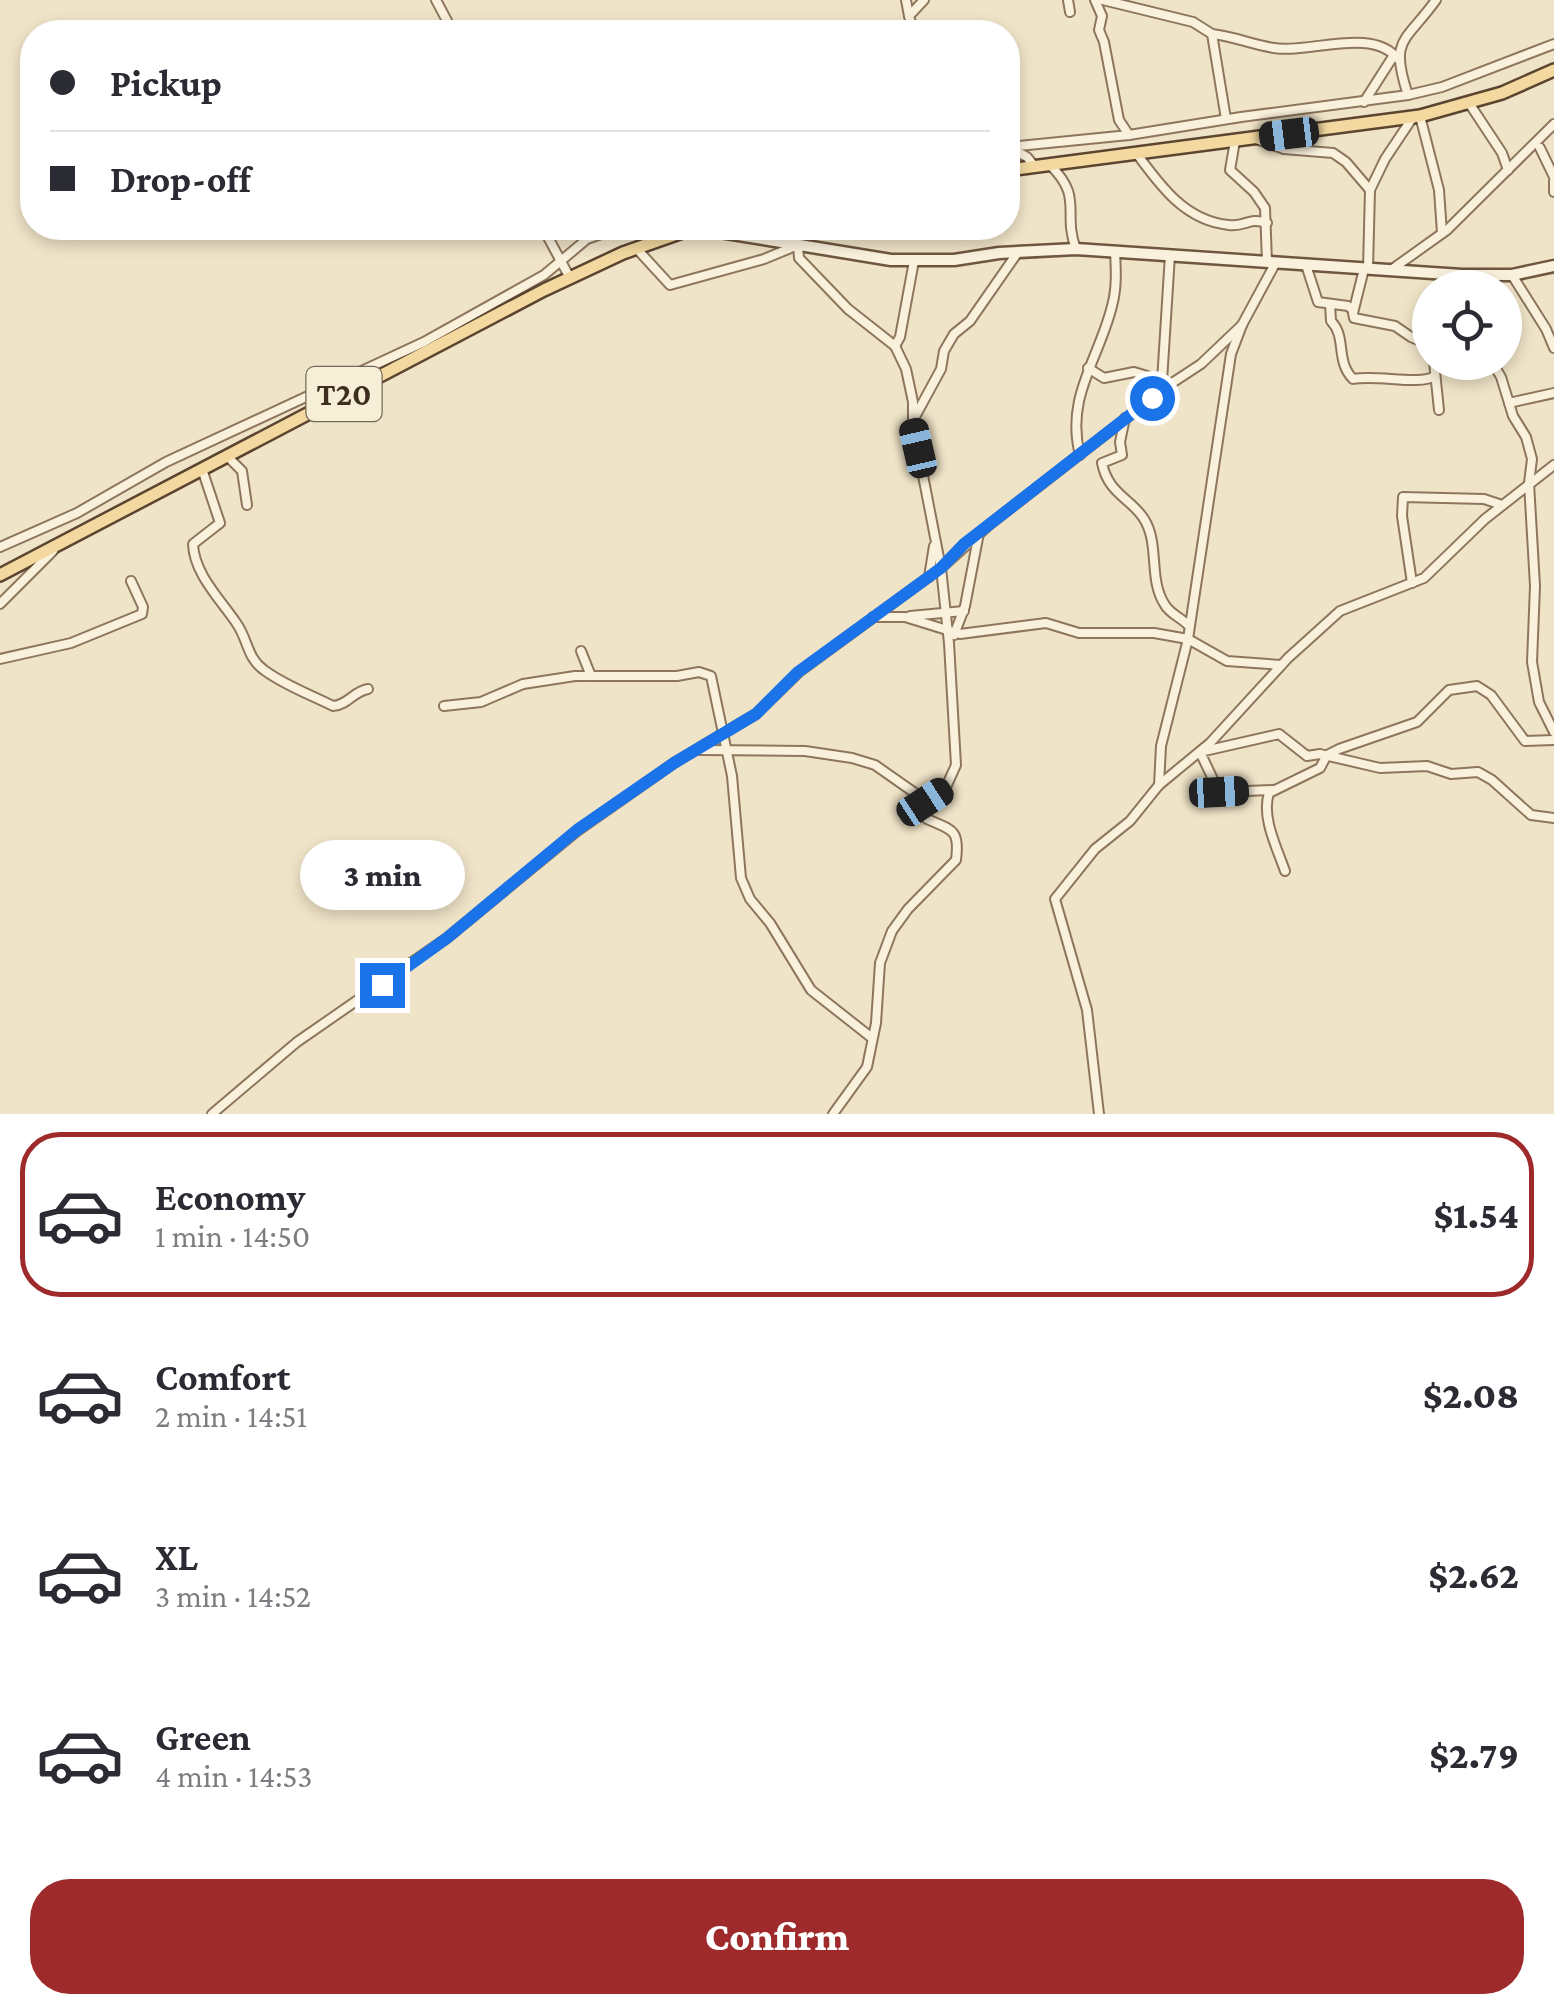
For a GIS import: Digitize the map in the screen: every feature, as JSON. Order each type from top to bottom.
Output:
[{"type":"main road","points":[[1020,168],[1416,116],[1469,103],[1554,70]]},
{"type":"main road","name":"T20","points":[[0,575],[570,278],[660,240]]},
{"type":"street","points":[[906,0],[910,20]]},
{"type":"street","points":[[908,16],[924,0]]},
{"type":"street","points":[[1068,0],[1070,12]]},
{"type":"street","points":[[1095,0],[1102,16],[1099,30],[1119,120],[1129,135]]},
{"type":"street","points":[[1103,0],[1193,22],[1212,34],[1278,49],[1354,42],[1388,48],[1396,57],[1408,95]]},
{"type":"street","points":[[1364,102],[1406,36],[1436,0]]},
{"type":"street","points":[[1212,34],[1226,119]]},
{"type":"street","points":[[1020,146],[1129,135],[1408,95],[1554,44]]},
{"type":"street","points":[[1469,103],[1502,153],[1508,170]]},
{"type":"street","points":[[1251,116],[1262,138],[1284,149],[1334,153],[1370,190]]},
{"type":"street","points":[[1412,335],[1395,326],[1353,315],[1366,269],[1370,190],[1385,159],[1416,116]]},
{"type":"street","points":[[1416,116],[1439,190],[1442,234]]},
{"type":"street","points":[[1391,270],[1442,234],[1538,146],[1554,124]]},
{"type":"street","points":[[1158,785],[1161,746],[1188,640],[1226,380],[1242,325],[1272,262],[1262,202],[1230,170],[1235,141]]},
{"type":"street","points":[[1538,146],[1554,154]]},
{"type":"street","points":[[1538,146],[1554,179],[1554,192]]},
{"type":"street","points":[[1020,153],[1035,166]]},
{"type":"street","points":[[1137,154],[1160,188],[1201,218],[1237,226],[1251,219],[1268,223]]},
{"type":"street","points":[[1050,165],[1070,190],[1071,237],[1076,249]]},
{"type":"street","points":[[550,240],[570,278]]},
{"type":"street","points":[[0,547],[77,513],[166,462],[424,342],[562,263],[586,240]]},
{"type":"street","points":[[767,240],[914,261],[1076,249],[1412,272]]},
{"type":"street","points":[[637,248],[666,284],[674,285],[798,245]]},
{"type":"street","points":[[798,245],[800,258],[848,309],[895,346],[906,369],[952,632]]},
{"type":"street","points":[[913,424],[954,334],[970,321],[1018,252]]},
{"type":"street","points":[[1080,455],[1077,408],[1112,308],[1115,252]]},
{"type":"street","points":[[1166,382],[1170,255]]},
{"type":"street","points":[[895,346],[914,261]]},
{"type":"street","points":[[1306,265],[1318,302],[1354,310]]},
{"type":"street","points":[[1522,273],[1554,266]]},
{"type":"street","points":[[1522,291],[1554,348]]},
{"type":"street","points":[[1330,304],[1331,321],[1340,329],[1343,365],[1353,379],[1424,380]]},
{"type":"street","points":[[212,1114],[297,1042],[447,938],[577,830],[771,702],[798,672],[941,568],[1166,382],[1201,364],[1242,325]]},
{"type":"street","points":[[1088,368],[1104,378],[1134,372],[1166,382]]},
{"type":"street","points":[[1435,380],[1439,410]]},
{"type":"street","points":[[1503,380],[1530,448],[1533,466],[1533,676],[1539,702],[1554,732]]},
{"type":"street","points":[[1509,403],[1554,393]]},
{"type":"street","points":[[1125,418],[1122,454],[1102,463],[1104,473],[1124,501],[1143,516],[1165,607],[1189,626]]},
{"type":"street","points":[[227,456],[242,471],[247,505]]},
{"type":"street","points":[[1099,1114],[1087,1010],[1054,902],[1095,850],[1130,821],[1158,785],[1200,752],[1281,665],[1340,610],[1424,578],[1502,505],[1554,465]]},
{"type":"street","points":[[202,469],[220,523],[192,544],[192,550],[204,578],[239,627],[254,661],[276,678],[333,706],[368,689]]},
{"type":"street","points":[[1412,583],[1403,497],[1484,498],[1502,505]]},
{"type":"street","points":[[925,802],[946,787],[956,771],[950,644],[964,611],[979,533]]},
{"type":"street","points":[[928,576],[935,537]]},
{"type":"street","points":[[0,604],[60,544]]},
{"type":"street","points":[[0,659],[63,646],[142,614],[143,607],[131,581]]},
{"type":"street","points":[[874,617],[964,611]]},
{"type":"street","points":[[906,617],[952,632],[974,634],[1046,623],[1079,633],[1136,632],[1188,640],[1227,660],[1281,665]]},
{"type":"street","points":[[581,651],[591,676]]},
{"type":"street","points":[[444,706],[481,702],[523,684],[591,676],[709,674],[725,734],[741,878],[750,900],[770,923],[811,990],[872,1038]]},
{"type":"street","points":[[1284,871],[1268,820],[1266,798],[1274,790],[1320,768],[1328,756],[1348,745],[1416,722],[1450,690],[1478,686],[1491,695],[1525,742],[1554,740]]},
{"type":"street","points":[[1200,752],[1279,734],[1308,756],[1328,756],[1380,768],[1427,766],[1445,774],[1478,772],[1531,815],[1554,818]]},
{"type":"street","points":[[699,750],[806,751],[852,758],[876,766],[925,802],[927,819],[954,833],[957,857],[892,932],[880,963],[866,1072],[833,1114]]},
{"type":"street","points":[[1200,752],[1219,792],[1274,790]]},
{"type":"route","points":[[382,985],[447,938],[577,830],[674,763],[756,714],[798,672],[941,568],[964,544],[1152,398]]}]
